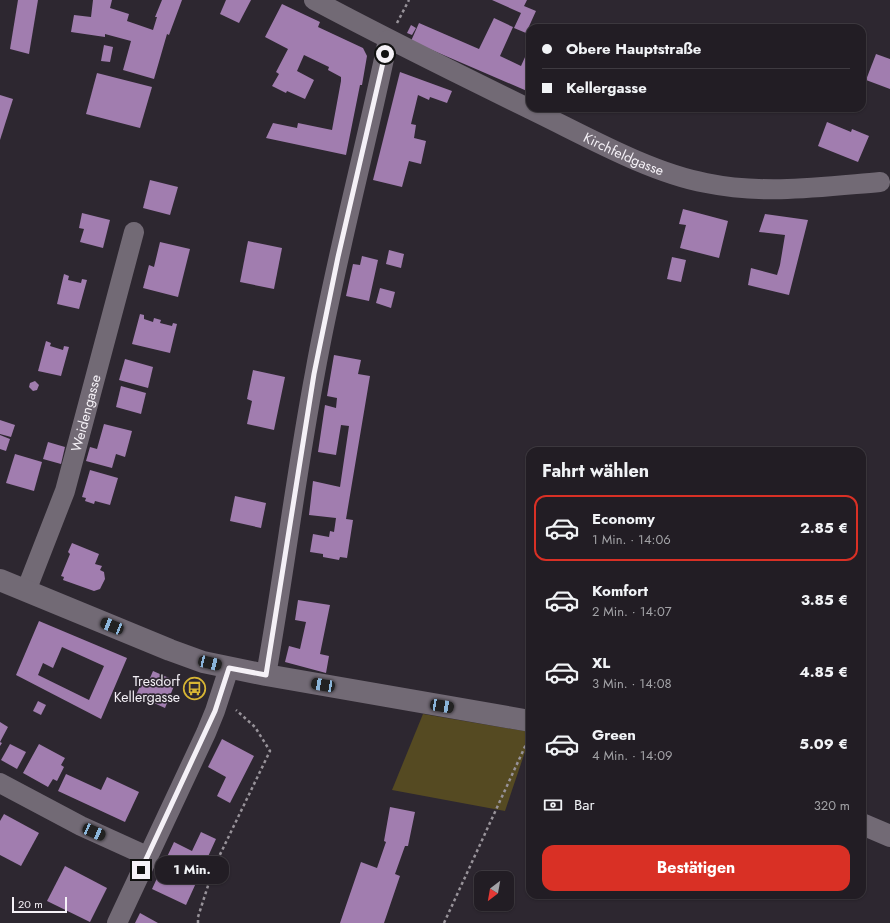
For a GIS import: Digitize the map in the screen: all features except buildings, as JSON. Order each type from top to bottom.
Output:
[{"type":"street","name":"Kirchfeldgasse","points":[[314,0],[388,40],[526,108]]},
{"type":"street","points":[[266,675],[314,374],[338,257],[370,127],[388,40]]},
{"type":"street","name":"Kirchfeldgasse","points":[[535,112],[592,140],[675,176],[732,188],[769,191],[880,182]]},
{"type":"street","name":"Weidengasse","points":[[26,591],[66,484],[134,232]]},
{"type":"street","points":[[0,580],[170,650],[203,662],[266,675],[526,720]]},
{"type":"street","points":[[117,923],[206,733],[229,668]]},
{"type":"street","points":[[0,783],[81,826],[148,856]]},
{"type":"street","points":[[866,826],[890,836]]},
{"type":"path","points":[[388,40],[409,0]]},
{"type":"path","points":[[198,923],[198,917],[214,867],[270,751],[255,727],[220,696]]},
{"type":"path","points":[[444,923],[526,745]]},
{"type":"shaded area","points":[[423,714],[526,731],[526,749],[505,811],[392,790]]},
{"type":"place","name":"Tresdorf Kellergasse","points":[[195,689]]},
{"type":"route","points":[[141,870],[206,733],[229,668],[266,675],[276,620],[314,374],[338,257],[370,127],[385,54]]}]
